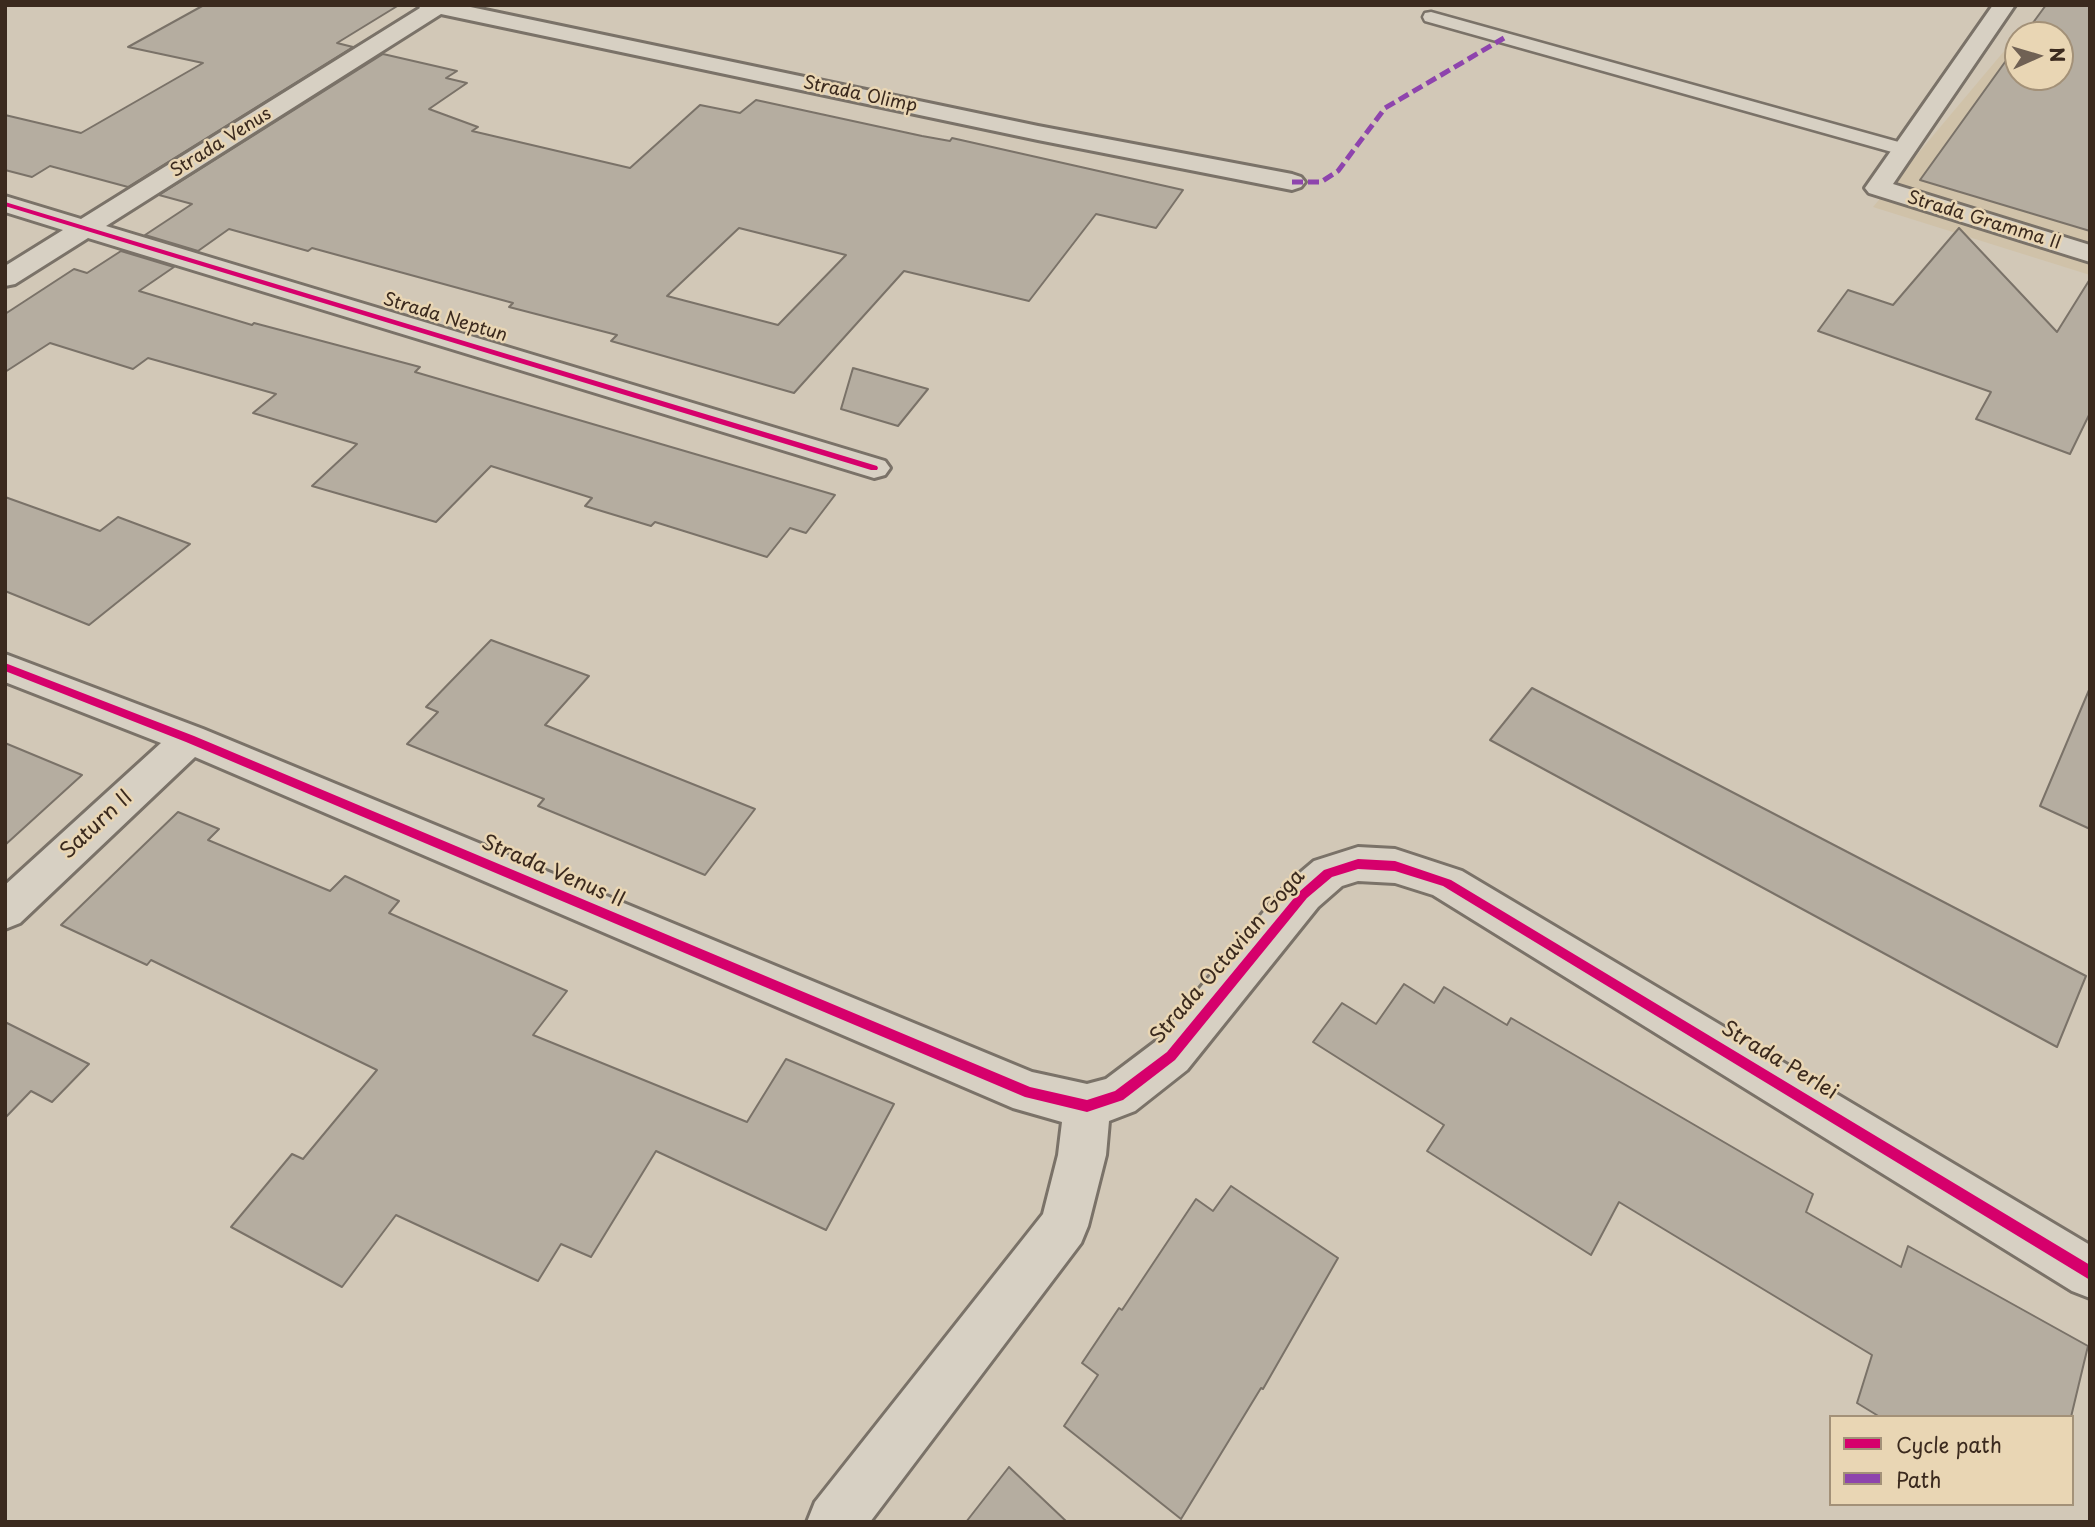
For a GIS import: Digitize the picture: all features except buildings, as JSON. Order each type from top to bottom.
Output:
[{"type":"street","points":[[1906,150],[2004,5]]},
{"type":"street","name":"Strada Olimp","points":[[433,6],[1292,182]]},
{"type":"street","name":"Strada Venus","points":[[5,278],[433,6]]},
{"type":"street","name":"Strada Gramma II","points":[[1906,150],[1878,188],[2090,254]]},
{"type":"street","name":"Strada Neptun","points":[[5,204],[88,227],[874,468]]},
{"type":"street","name":"Strada Venus II","points":[[5,667],[190,739],[1029,1093],[1087,1106]]},
{"type":"street","name":"Saturn II","points":[[5,911],[190,739]]},
{"type":"street","name":"Strada Octavian Goga","points":[[1087,1106],[1119,1096],[1171,1056],[1303,895],[1328,873],[1358,864],[1395,866],[1447,883]]},
{"type":"street","name":"Strada Perlei","points":[[1447,883],[2090,1273]]},
{"type":"street","points":[[835,1522],[1064,1226],[1082,1155],[1087,1106]]},
{"type":"lane","points":[[1431,17],[1906,150]]},
{"type":"shaded area","points":[[2004,51],[2004,91],[2074,91],[2074,75],[2090,72],[2090,275],[1873,207]]},
{"type":"marked path","points":[[1292,182],[1321,182],[1338,171],[1385,108],[1504,38]]},
{"type":"cycle path","points":[[5,204],[874,468]]},
{"type":"cycle path","points":[[5,667],[190,739],[1029,1093],[1087,1106],[1119,1096],[1171,1056],[1303,895],[1328,873],[1358,864],[1395,866],[1447,883],[2090,1273]]}]
